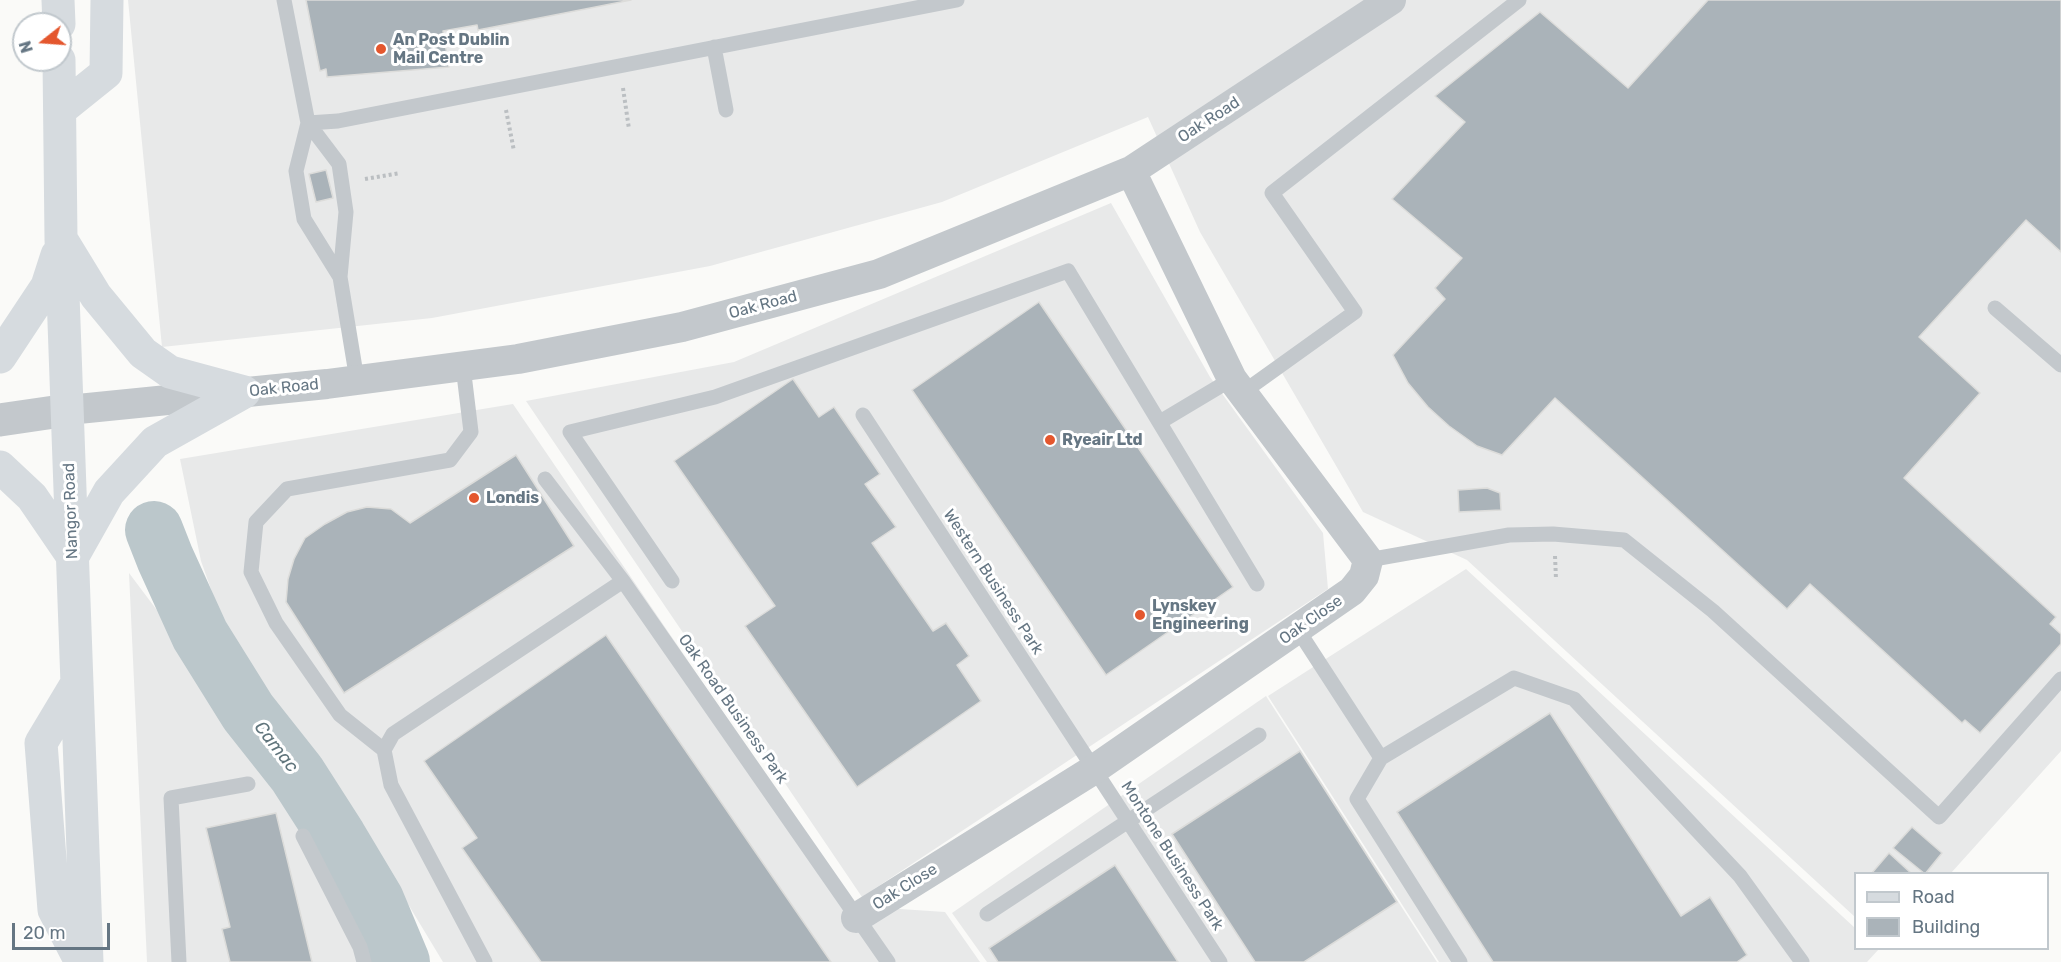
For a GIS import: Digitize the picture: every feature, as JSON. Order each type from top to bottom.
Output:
[{"type":"main road","points":[[60,110],[106,73],[106,0]]},
{"type":"main road","name":"Nangor Road","points":[[59,72],[61,239],[87,962]]},
{"type":"main road","points":[[0,357],[47,286],[61,239]]},
{"type":"main road","points":[[61,239],[96,296],[143,353],[170,372],[244,392]]},
{"type":"main road","points":[[0,467],[32,497],[73,557],[109,492],[155,442],[244,392]]},
{"type":"main road","points":[[77,683],[41,743],[54,910],[81,962]]},
{"type":"street","name":"Oak Road","points":[[68,410],[357,380],[518,359],[682,327],[879,274],[1131,171],[1391,0]]},
{"type":"street","points":[[1131,171],[1237,386],[1368,560]]},
{"type":"street","points":[[0,420],[68,410]]},
{"type":"street","name":"Oak Close","points":[[856,918],[1093,770],[1298,630],[1352,591],[1364,576],[1368,560]]},
{"type":"lane","points":[[284,0],[308,123],[296,171],[304,219],[340,277]]},
{"type":"lane","points":[[308,123],[339,121],[957,0]]},
{"type":"lane","points":[[1160,422],[1237,386],[1355,312],[1272,193],[1519,0]]},
{"type":"lane","points":[[714,46],[726,110]]},
{"type":"lane","points":[[308,123],[339,164],[346,212],[340,277],[357,380]]},
{"type":"lane","points":[[672,580],[570,432],[715,397],[1068,271],[1257,584]]},
{"type":"lane","points":[[1995,308],[2061,365]]},
{"type":"lane","points":[[463,366],[471,432],[450,460],[286,489],[256,522],[251,572],[276,623],[340,715],[384,750],[391,785],[485,962]]},
{"type":"lane","name":"Western Business Park","points":[[863,415],[1093,770]]},
{"type":"lane","name":"Oak Road Business Park","points":[[545,479],[623,581],[888,962]]},
{"type":"lane","points":[[1368,560],[1509,535],[1553,534],[1624,540],[1713,611],[1938,817],[2061,680]]},
{"type":"lane","points":[[384,750],[393,734],[623,581]]},
{"type":"lane","points":[[1298,630],[1381,758]]},
{"type":"lane","points":[[1460,962],[1357,799],[1381,758],[1514,678],[1574,699],[1740,876],[1802,962]]},
{"type":"lane","points":[[987,914],[1259,735]]},
{"type":"lane","name":"Montone Business Park","points":[[1093,770],[1220,962]]},
{"type":"lane","points":[[178,962],[171,798],[248,784]]},
{"type":"lane","points":[[303,836],[360,947],[364,962]]},
{"type":"path","points":[[619,66],[629,129]]},
{"type":"path","points":[[501,89],[514,151]]},
{"type":"path","points":[[342,183],[400,173]]},
{"type":"shaded area","points":[[128,0],[2061,0],[2061,751],[1952,872],[1854,872],[1854,916],[1467,560],[1363,512],[1200,232],[1148,117],[942,202],[710,266],[432,318],[162,347]]},
{"type":"shaded area","points":[[1111,203],[1210,377],[1323,533],[1328,589],[862,897],[526,401],[734,362]]},
{"type":"shaded area","points":[[513,404],[855,906],[945,912],[980,962],[443,962],[335,783],[244,660],[223,623],[201,561],[180,459]]},
{"type":"shaded area","points":[[1466,569],[1854,927],[1854,950],[1878,950],[1867,962],[1439,962],[1268,696]]},
{"type":"shaded area","points":[[129,573],[259,746],[362,905],[379,962],[147,962]]},
{"type":"shaded area","points":[[1266,696],[1437,962],[987,962],[952,913]]},
{"type":"building","name":"An Post Dublin Mail Centre","points":[[306,0],[631,0],[478,30],[477,25],[443,31],[449,67],[327,77],[326,69],[320,71]]},
{"type":"building","points":[[1708,0],[2061,0],[2061,252],[2026,220],[1919,337],[1980,393],[1904,478],[2056,617],[2050,624],[2061,634],[2061,644],[1980,733],[1965,720],[1962,723],[1810,584],[1787,609],[1555,398],[1502,455],[1477,446],[1428,407],[1408,383],[1393,355],[1445,299],[1435,288],[1462,258],[1392,199],[1465,122],[1435,96],[1540,12],[1628,88]]},
{"type":"building","points":[[326,170],[333,198],[316,202],[309,174]]},
{"type":"building","points":[[1039,302],[1233,587],[1106,675],[912,390]]},
{"type":"building","points":[[793,379],[819,417],[834,407],[880,474],[865,484],[896,527],[872,543],[933,631],[946,623],[969,656],[957,665],[981,701],[857,787],[745,626],[775,606],[674,461]]},
{"type":"building","points":[[516,455],[574,546],[344,693],[286,602],[288,579],[294,559],[305,538],[347,512],[367,507],[391,509],[410,523]]},
{"type":"building","points":[[1487,488],[1500,493],[1501,510],[1459,512],[1458,490]]},
{"type":"building","points":[[606,635],[831,962],[541,962],[462,848],[477,838],[424,761]]},
{"type":"building","points":[[1550,713],[1681,916],[1710,897],[1747,955],[1737,962],[1493,962],[1397,812]]},
{"type":"building","points":[[1300,751],[1397,902],[1304,962],[1255,962],[1172,834]]},
{"type":"building","points":[[276,813],[312,962],[230,962],[222,929],[230,927],[206,828]]},
{"type":"building","points":[[1912,827],[1942,853],[1927,872],[1923,872],[1893,848]]},
{"type":"building","points":[[1889,853],[1910,872],[1873,872]]},
{"type":"building","points":[[1115,865],[1178,962],[998,962],[989,948]]},
{"type":"waterway","name":"Camac","points":[[154,530],[200,635],[248,712],[297,774],[338,838],[375,900],[401,962]]},
{"type":"place","name":"An Post Dublin Mail Centre","points":[[381,49]]},
{"type":"place","name":"Ryeair Ltd","points":[[1050,440]]},
{"type":"place","name":"Londis","points":[[474,498]]},
{"type":"place","name":"Lynskey Engineering","points":[[1140,615]]}]
